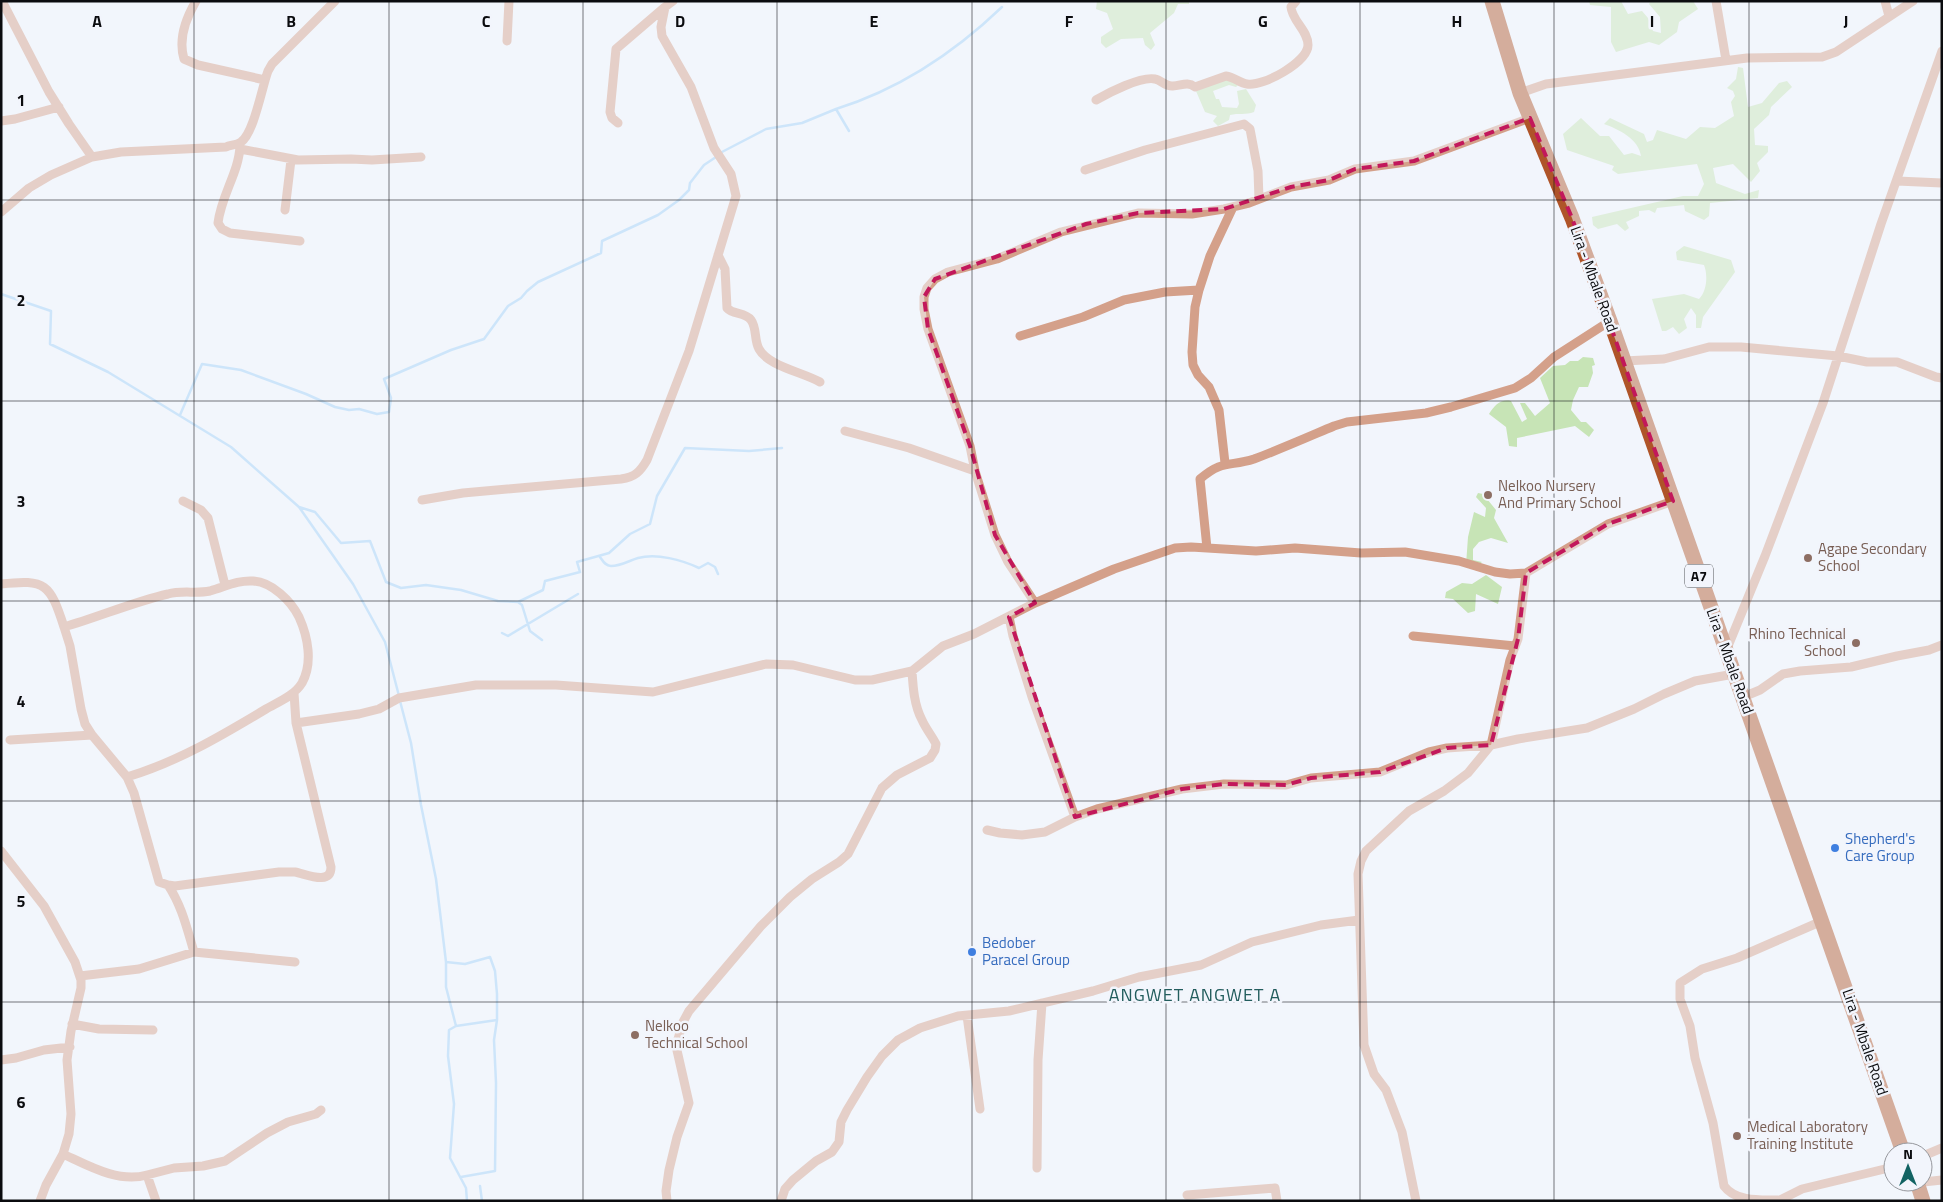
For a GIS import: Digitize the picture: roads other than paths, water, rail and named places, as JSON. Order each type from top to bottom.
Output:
[{"type":"main road","name":"Lira - Mbale Road","points":[[1492,1],[1520,92],[1572,218],[1610,321],[1900,1142]]},
{"type":"street","points":[[2,1],[59,107],[92,157]]},
{"type":"street","points":[[196,1],[187,16],[183,31],[184,59],[198,65],[265,80]]},
{"type":"street","points":[[300,241],[230,233],[222,229],[218,223],[220,210],[240,146],[252,123],[272,64],[335,1]]},
{"type":"street","points":[[507,40],[509,1]]},
{"type":"street","points":[[618,122],[612,118],[610,112],[616,49],[672,1]]},
{"type":"street","points":[[1096,100],[1136,82],[1152,79],[1157,79],[1170,86],[1189,84],[1195,87],[1226,76],[1248,84],[1273,79],[1303,56],[1308,47],[1307,38],[1292,14],[1291,7],[1296,1]]},
{"type":"street","points":[[1716,1],[1726,60]]},
{"type":"street","points":[[1886,1],[1889,16]]},
{"type":"street","points":[[1520,92],[1546,84],[1726,60],[1822,56],[1836,52],[1914,1]]},
{"type":"street","points":[[422,500],[463,493],[621,479],[631,477],[641,471],[647,460],[689,351],[736,200],[736,190],[731,174],[714,148],[691,87],[662,36],[661,27],[665,7]]},
{"type":"street","points":[[1726,651],[1765,556],[1823,403],[1926,90],[1942,51]]},
{"type":"street","points":[[1,121],[59,107]]},
{"type":"street","points":[[1035,603],[1002,552],[986,511],[970,446],[934,348],[925,313],[925,293],[935,279],[948,272],[998,259],[1061,232],[1086,224],[1138,213],[1192,214],[1232,207],[1291,187],[1329,180],[1346,171],[1360,167],[1414,161],[1530,118]]},
{"type":"street","points":[[1085,170],[1145,150],[1244,124],[1250,129],[1258,171],[1259,199]]},
{"type":"street","points":[[1,212],[29,188],[51,175],[92,157],[121,152],[240,146],[291,160],[372,160],[421,157]]},
{"type":"street","points":[[285,210],[291,160]]},
{"type":"street","points":[[1897,181],[1942,183]]},
{"type":"street","points":[[1225,464],[1219,410],[1209,387],[1198,375],[1193,365],[1192,352],[1195,307],[1199,290],[1210,256],[1232,207]]},
{"type":"street","points":[[718,255],[725,269],[727,308],[750,319],[756,344],[763,355],[774,364],[808,375],[820,382]]},
{"type":"street","points":[[1020,336],[1084,317],[1124,300],[1164,292],[1199,290]]},
{"type":"street","points":[[1207,548],[1200,479],[1216,467],[1252,460],[1347,422],[1388,419],[1451,408],[1515,388],[1531,378],[1554,358],[1610,321]]},
{"type":"street","points":[[1624,361],[1664,359],[1709,347],[1741,347],[1838,356],[1867,362],[1897,362],[1936,378],[1942,378]]},
{"type":"street","points":[[845,431],[909,448],[975,471]]},
{"type":"street","points":[[183,501],[201,510],[208,518],[225,586]]},
{"type":"street","points":[[296,723],[359,714],[379,709],[399,698],[476,685],[556,685],[653,692],[766,664],[792,665],[855,680],[872,680],[912,670],[943,646],[974,634],[1035,603],[1114,569],[1175,548],[1207,548],[1236,551],[1295,548],[1361,553],[1415,553],[1459,561],[1495,572],[1510,574],[1526,573],[1608,524],[1673,501]]},
{"type":"street","points":[[1416,1201],[1402,1132],[1386,1090],[1374,1074],[1364,1045],[1358,874],[1361,860],[1366,851],[1409,811],[1468,773],[1491,745],[1521,618],[1526,573]]},
{"type":"street","points":[[64,626],[172,593],[198,593],[246,581],[259,582],[276,591],[296,611],[305,634],[308,658],[305,676],[294,693],[188,754],[127,777]]},
{"type":"street","points":[[1,584],[33,582],[40,584],[50,594],[64,626],[76,676],[82,716],[92,735],[127,777],[134,793],[159,882],[168,885],[209,883],[268,872],[294,872],[320,878],[331,874],[331,867],[296,723],[294,693]]},
{"type":"street","points":[[1009,617],[1023,668],[1075,817]]},
{"type":"street","points":[[1413,636],[1515,646]]},
{"type":"street","points":[[1743,697],[1760,690],[1784,674],[1851,667],[1929,650],[1942,645]]},
{"type":"street","points":[[667,1201],[666,1191],[669,1170],[677,1137],[689,1103],[676,1046],[683,1022],[696,1003],[762,926],[790,897],[848,854],[882,788],[897,775],[933,754],[936,744],[921,720],[913,689],[912,670]]},
{"type":"street","points":[[988,830],[1000,833],[1022,834],[1045,832],[1075,817],[1130,801],[1182,789],[1224,784],[1286,785],[1310,778],[1380,772],[1429,752],[1447,748],[1491,745],[1587,728],[1626,713],[1695,681],[1734,674]]},
{"type":"street","points":[[10,740],[92,735]]},
{"type":"street","points":[[1,851],[44,906],[75,962],[80,976],[81,988],[72,1024],[67,1070],[71,1123],[63,1154],[46,1185],[40,1201]]},
{"type":"street","points":[[168,885],[183,914],[194,952]]},
{"type":"street","points":[[780,1201],[785,1189],[793,1180],[816,1161],[832,1152],[839,1142],[841,1122],[847,1110],[882,1056],[898,1040],[920,1028],[945,1019],[1009,1011],[1093,991],[1139,977],[1201,965],[1252,942],[1321,924],[1359,920]]},
{"type":"street","points":[[1822,920],[1737,958],[1702,969],[1680,983],[1680,999],[1690,1026],[1695,1058],[1715,1130],[1724,1186],[1736,1196],[1754,1200],[1778,1201],[1802,1189],[1883,1169]]},
{"type":"street","points":[[80,976],[139,969],[194,952],[295,962]]},
{"type":"street","points":[[1037,1168],[1038,1060],[1042,1003]]},
{"type":"street","points":[[967,1016],[980,1109]]},
{"type":"street","points":[[72,1024],[100,1029],[153,1030]]},
{"type":"street","points":[[1,1060],[44,1050],[70,1047]]},
{"type":"street","points":[[63,1154],[86,1166],[136,1178],[174,1168],[203,1166],[225,1161],[267,1133],[288,1122],[316,1114],[321,1110]]},
{"type":"street","points":[[147,1176],[156,1201]]},
{"type":"street","points":[[1187,1195],[1275,1188],[1277,1201]]},
{"type":"waterway","points":[[836,109],[882,91],[925,68],[965,40],[1002,7]]},
{"type":"waterway","points":[[720,153],[766,129],[802,123],[836,109],[849,131]]},
{"type":"waterway","points":[[180,415],[202,364],[241,370],[335,407],[349,410],[359,409],[377,414],[389,412],[391,398],[384,379],[451,350],[484,339],[508,306],[521,298],[538,282],[601,253],[602,241],[658,215],[679,200],[689,190],[690,183],[704,165],[716,157]]},
{"type":"waterway","points":[[1,294],[51,311],[50,344],[108,372],[231,447],[299,507],[353,584],[385,642],[399,696]]},
{"type":"waterway","points":[[299,507],[315,512],[341,543],[370,541],[386,582],[401,588],[426,585],[461,590],[498,601],[518,602],[543,590],[545,581],[580,572],[577,562],[609,553],[630,534],[650,524],[657,496],[685,448],[749,451],[782,448]]},
{"type":"waterway","points":[[600,557],[609,566],[653,556],[685,562],[699,568],[708,563],[715,567],[718,574]]},
{"type":"waterway","points":[[502,633],[508,636],[578,594]]},
{"type":"waterway","points":[[518,602],[522,605],[530,631],[542,640]]},
{"type":"waterway","points":[[400,701],[411,743],[436,879],[446,962],[465,964],[490,957],[495,971],[497,994],[497,1020],[494,1040],[496,1083],[495,1171],[461,1177]]},
{"type":"waterway","points":[[446,962],[446,987],[456,1026],[497,1020]]},
{"type":"waterway","points":[[456,1026],[449,1030],[448,1056],[454,1104],[450,1158],[466,1188],[467,1201]]},
{"type":"waterway","points":[[480,1186],[482,1201]]},
{"type":"place","name":"Nelkoo Nursery And Primary School","points":[[1488,495]]},
{"type":"place","name":"Agape Secondary School","points":[[1808,558]]},
{"type":"place","name":"Rhino Technical School","points":[[1856,643]]},
{"type":"place","name":"Shepherd's Care Group","points":[[1835,848]]},
{"type":"place","name":"Bedober Paracel Group","points":[[972,952]]},
{"type":"place","name":"Nelkoo Technical School","points":[[635,1035]]},
{"type":"place","name":"Medical Laboratory Training Institute","points":[[1737,1136]]},
{"type":"district","name":"ANGWET ANGWET A","points":[[1195,995]]}]
